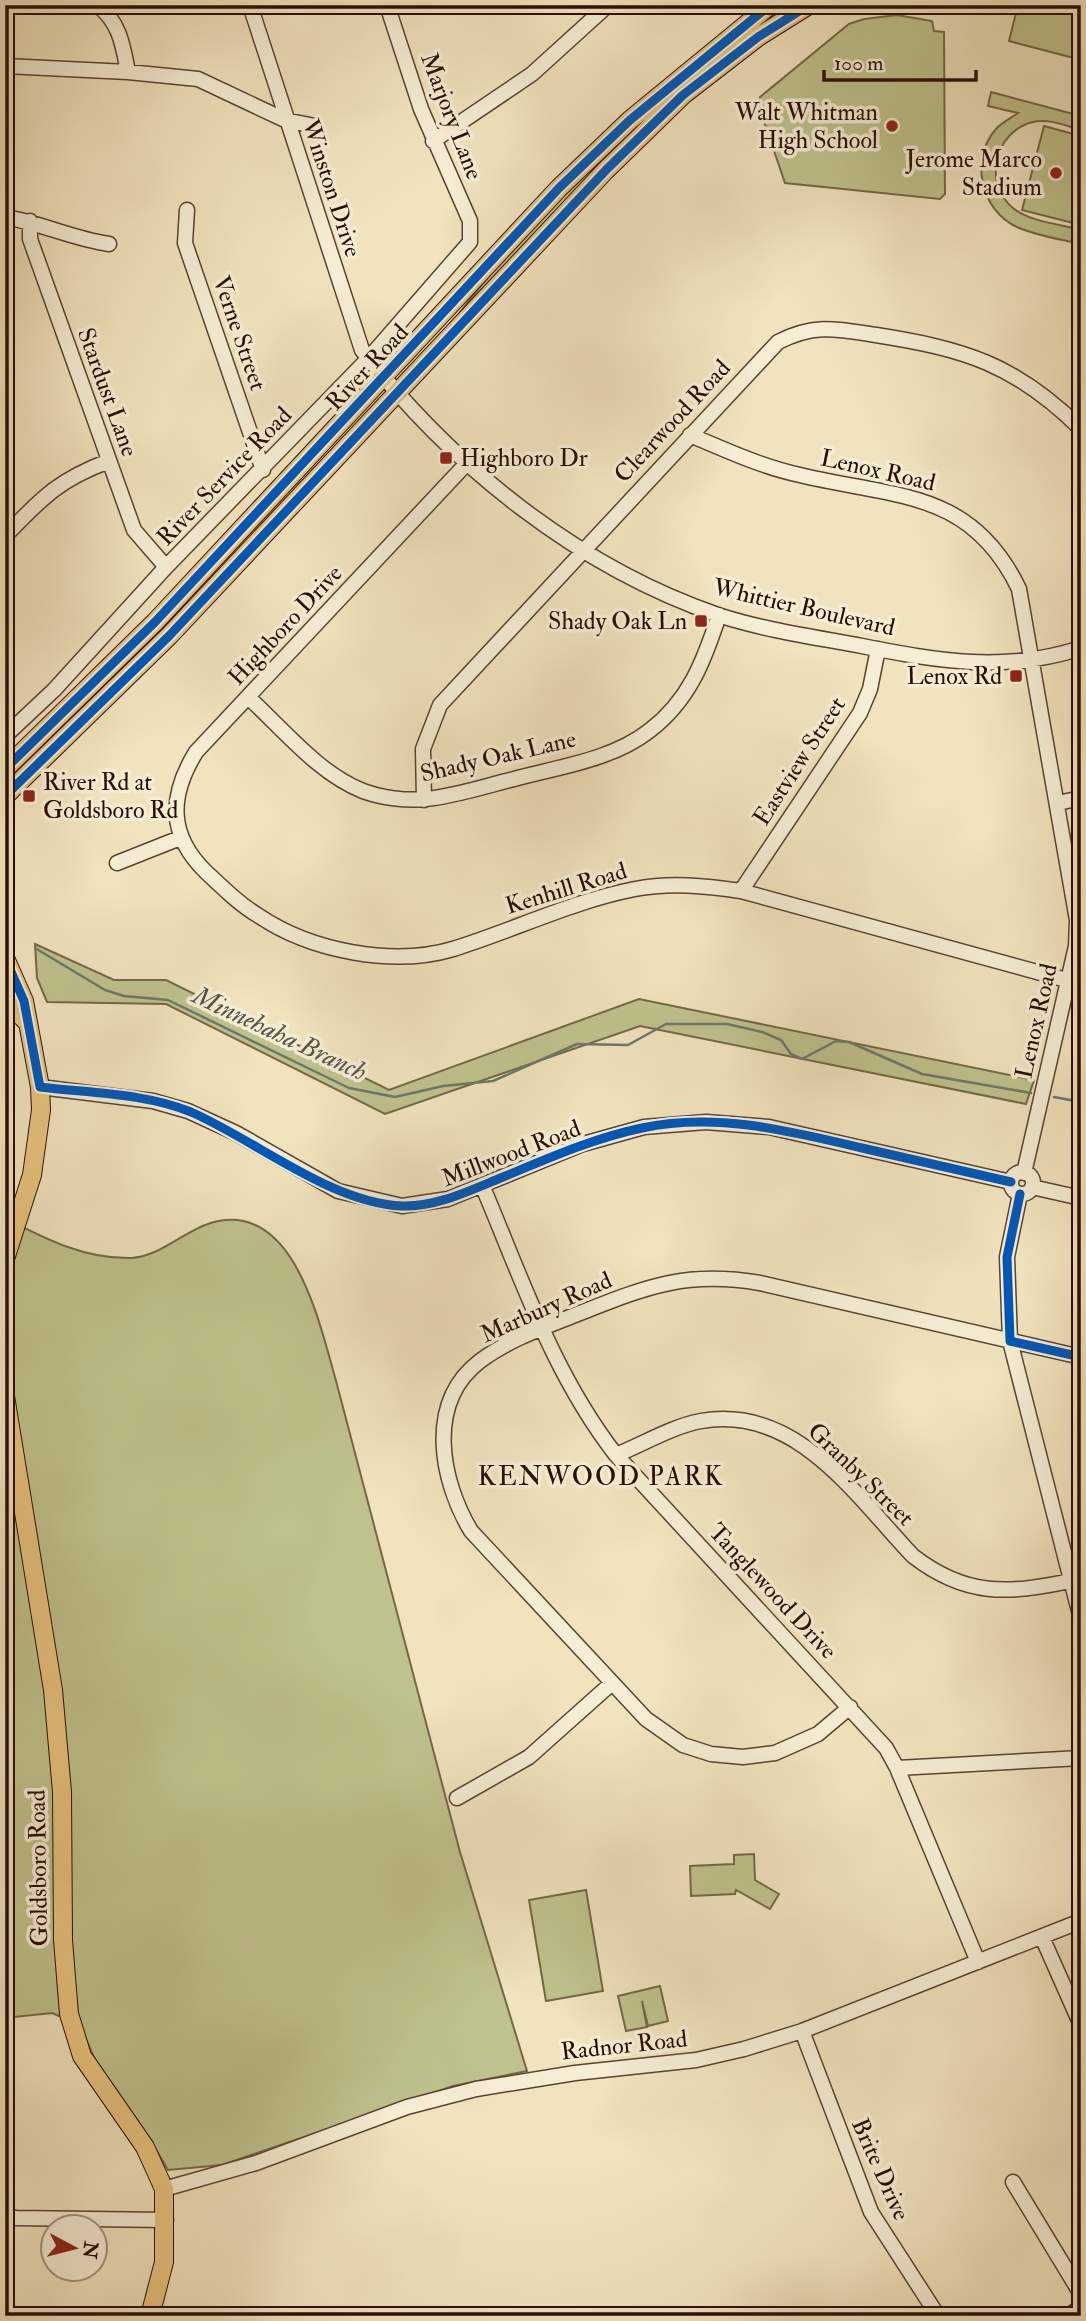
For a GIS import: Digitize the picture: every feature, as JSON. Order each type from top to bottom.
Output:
[{"type":"main road","name":"River Road","points":[[5,769],[155,622],[559,188],[612,137],[703,58],[770,5]]},
{"type":"main road","name":"River Road","points":[[9,793],[170,635],[398,395],[606,170],[683,95],[758,37],[809,5]]},
{"type":"main road","points":[[5,958],[24,1001],[40,1087],[39,1137],[32,1175],[5,1259]]},
{"type":"main road","points":[[5,993],[13,1008],[26,1021]]},
{"type":"main road","name":"Goldsboro Road","points":[[5,1396],[53,1690],[62,1792],[63,1940],[69,2014],[82,2056],[145,2147],[164,2189],[164,2262],[150,2316]]},
{"type":"main road","points":[[1071,2316],[1081,2309]]},
{"type":"street","points":[[97,5],[107,13],[120,33],[128,72]]},
{"type":"street","name":"Winston Drive","points":[[250,5],[285,120],[362,350],[383,378]]},
{"type":"street","name":"Marjory Lane","points":[[387,5],[433,141],[470,221],[470,242]]},
{"type":"street","points":[[433,141],[532,74],[608,5]]},
{"type":"street","points":[[5,66],[128,72],[198,79],[227,90],[285,120],[315,126]]},
{"type":"street","name":"Verne Street","points":[[187,210],[185,243],[263,470]]},
{"type":"street","points":[[5,216],[30,221],[82,240],[109,244]]},
{"type":"street","name":"Stardust Lane","points":[[30,221],[30,239],[134,530],[166,567]]},
{"type":"street","name":"River Service Road","points":[[5,736],[54,690],[166,567],[369,359],[470,242]]},
{"type":"street","name":"Clearwood Road","points":[[424,800],[423,749],[440,705],[778,342],[816,327],[933,344],[990,362],[1051,400],[1081,429]]},
{"type":"street","name":"Whittier Boulevard","points":[[383,378],[468,462],[522,509],[582,550],[652,588],[719,615],[878,649],[974,664],[1033,661],[1081,648]]},
{"type":"street","name":"Lenox Road","points":[[690,435],[774,468],[924,501],[956,514],[985,536],[1005,560],[1019,589],[1077,920],[1075,982],[1024,1173],[1017,1174],[1021,1188]]},
{"type":"street","points":[[5,536],[49,490],[73,474],[108,461]]},
{"type":"street","name":"Highboro Drive","points":[[180,838],[176,808],[183,773],[196,752],[468,462]]},
{"type":"street","name":"Shady Oak Lane","points":[[248,697],[342,780],[383,797],[424,800],[590,758],[615,750],[649,732],[680,702],[695,681],[719,615]]},
{"type":"street","name":"Eastview Street","points":[[741,891],[860,713],[870,689],[878,649]]},
{"type":"street","points":[[1058,803],[1081,798]]},
{"type":"street","points":[[117,863],[180,838]]},
{"type":"street","name":"Kenhill Road","points":[[180,838],[196,862],[260,917],[316,943],[369,954],[411,955],[450,950],[602,897],[637,889],[695,885],[741,891],[1075,982]]},
{"type":"street","name":"Millwood Road","points":[[40,1087],[153,1101],[188,1111],[236,1133],[338,1191],[372,1202],[402,1206],[424,1205],[482,1185],[583,1144],[644,1128],[706,1122],[769,1127],[1021,1188],[1081,1198]]},
{"type":"street","name":"Tanglewood Drive","points":[[482,1185],[570,1390],[616,1455],[886,1748],[897,1768],[978,1962]]},
{"type":"street","points":[[1021,1188],[1007,1257],[1010,1341],[1081,1619]]},
{"type":"street","name":"Marbury Road","points":[[850,1707],[817,1734],[775,1753],[743,1757],[711,1754],[667,1736],[612,1684],[471,1531],[447,1480],[442,1450],[445,1422],[458,1387],[477,1363],[505,1344],[652,1285],[708,1278],[760,1283],[1081,1357]]},
{"type":"street","name":"Granby Street","points":[[616,1455],[698,1422],[721,1418],[761,1423],[789,1435],[817,1456],[913,1556],[930,1570],[979,1589],[1006,1592],[1070,1581]]},
{"type":"street","points":[[457,1798],[529,1757],[612,1684]]},
{"type":"street","points":[[897,1768],[1081,1758]]},
{"type":"street","name":"Radnor Road","points":[[164,2189],[256,2163],[407,2107],[475,2089],[575,2073],[696,2060],[803,2031],[1081,1922]]},
{"type":"street","points":[[1042,1937],[1081,2025]]},
{"type":"street","name":"Brite Drive","points":[[803,2031],[871,2212],[938,2316]]},
{"type":"street","points":[[1013,2182],[1081,2294]]},
{"type":"street","points":[[5,2215],[15,2218],[166,2220]]},
{"type":"green space","points":[[780,5],[794,5],[748,37],[455,319],[527,232],[607,151],[692,76]]},
{"type":"green space","points":[[1018,5],[1081,5],[1081,60],[1009,41]]},
{"type":"green space","points":[[897,15],[932,21],[934,31],[944,32],[945,194],[940,199],[785,183],[759,107],[760,97],[849,24],[864,19]]},
{"type":"green space","points":[[991,92],[1081,116],[1081,130],[1045,121],[1020,127],[1009,136],[1002,147],[996,172],[1003,197],[1013,208],[1036,220],[1081,230],[1081,244],[1017,227],[995,209],[987,197],[981,169],[988,141],[998,127],[1018,113],[988,106]]},
{"type":"green space","name":"Jerome Marco Stadium","points":[[1044,126],[1081,136],[1081,225],[1022,210]]},
{"type":"green space","points":[[35,944],[114,980],[166,980],[389,1090],[639,999],[1034,1080],[1026,1104],[640,1026],[385,1114],[166,1004],[47,1002],[37,978]]},
{"type":"green space","points":[[5,1218],[50,1240],[81,1251],[131,1258],[152,1253],[193,1230],[214,1222],[242,1221],[264,1230],[283,1248],[298,1271],[321,1327],[460,1852],[527,2071],[453,2086],[222,2165],[168,2170],[98,2067],[80,2025],[52,2013],[5,2018]]},
{"type":"green space","points":[[754,1854],[755,1880],[779,1894],[770,1909],[736,1890],[735,1894],[691,1896],[690,1866],[734,1864],[734,1855]]},
{"type":"green space","points":[[586,1890],[603,1991],[546,2001],[529,1900]]},
{"type":"green space","points":[[660,1986],[668,2021],[648,2026],[642,2001],[647,2027],[626,2031],[618,1996]]},
{"type":"waterway","name":"Minnehaha Branch","points":[[35,948],[105,990],[124,996],[168,1000],[349,1088],[395,1097],[443,1086],[493,1081],[577,1044],[628,1045],[666,1024],[727,1024],[762,1032],[781,1040],[791,1054],[802,1059],[836,1041],[849,1042],[922,1074],[1031,1093]]},
{"type":"waterway","name":"Minnehaha Branch","points":[[1054,1097],[1081,1102]]},
{"type":"cycle path","points":[[5,769],[155,622],[559,188],[630,120],[770,5]]},
{"type":"cycle path","points":[[5,796],[170,635],[606,170],[683,95],[758,37],[809,5]]},
{"type":"cycle path","points":[[5,958],[24,1001],[40,1087],[136,1097],[191,1112],[321,1183],[375,1202],[415,1206],[441,1201],[606,1137],[642,1128],[697,1122],[753,1126],[808,1135],[1011,1182]]},
{"type":"cycle path","points":[[1020,1194],[1007,1257],[1010,1341],[1081,1357]]},
{"type":"place","name":"Walt Whitman High School","points":[[892,126]]},
{"type":"place","name":"Jerome Marco Stadium","points":[[1056,173]]},
{"type":"place","name":"Highboro Dr","points":[[446,458]]},
{"type":"place","name":"Shady Oak Ln","points":[[701,621]]},
{"type":"place","name":"Lenox Rd","points":[[1016,676]]},
{"type":"place","name":"River Rd at Goldsboro Rd","points":[[29,796]]},
{"type":"district","name":"KENWOOD PARK","points":[[601,1476]]}]
